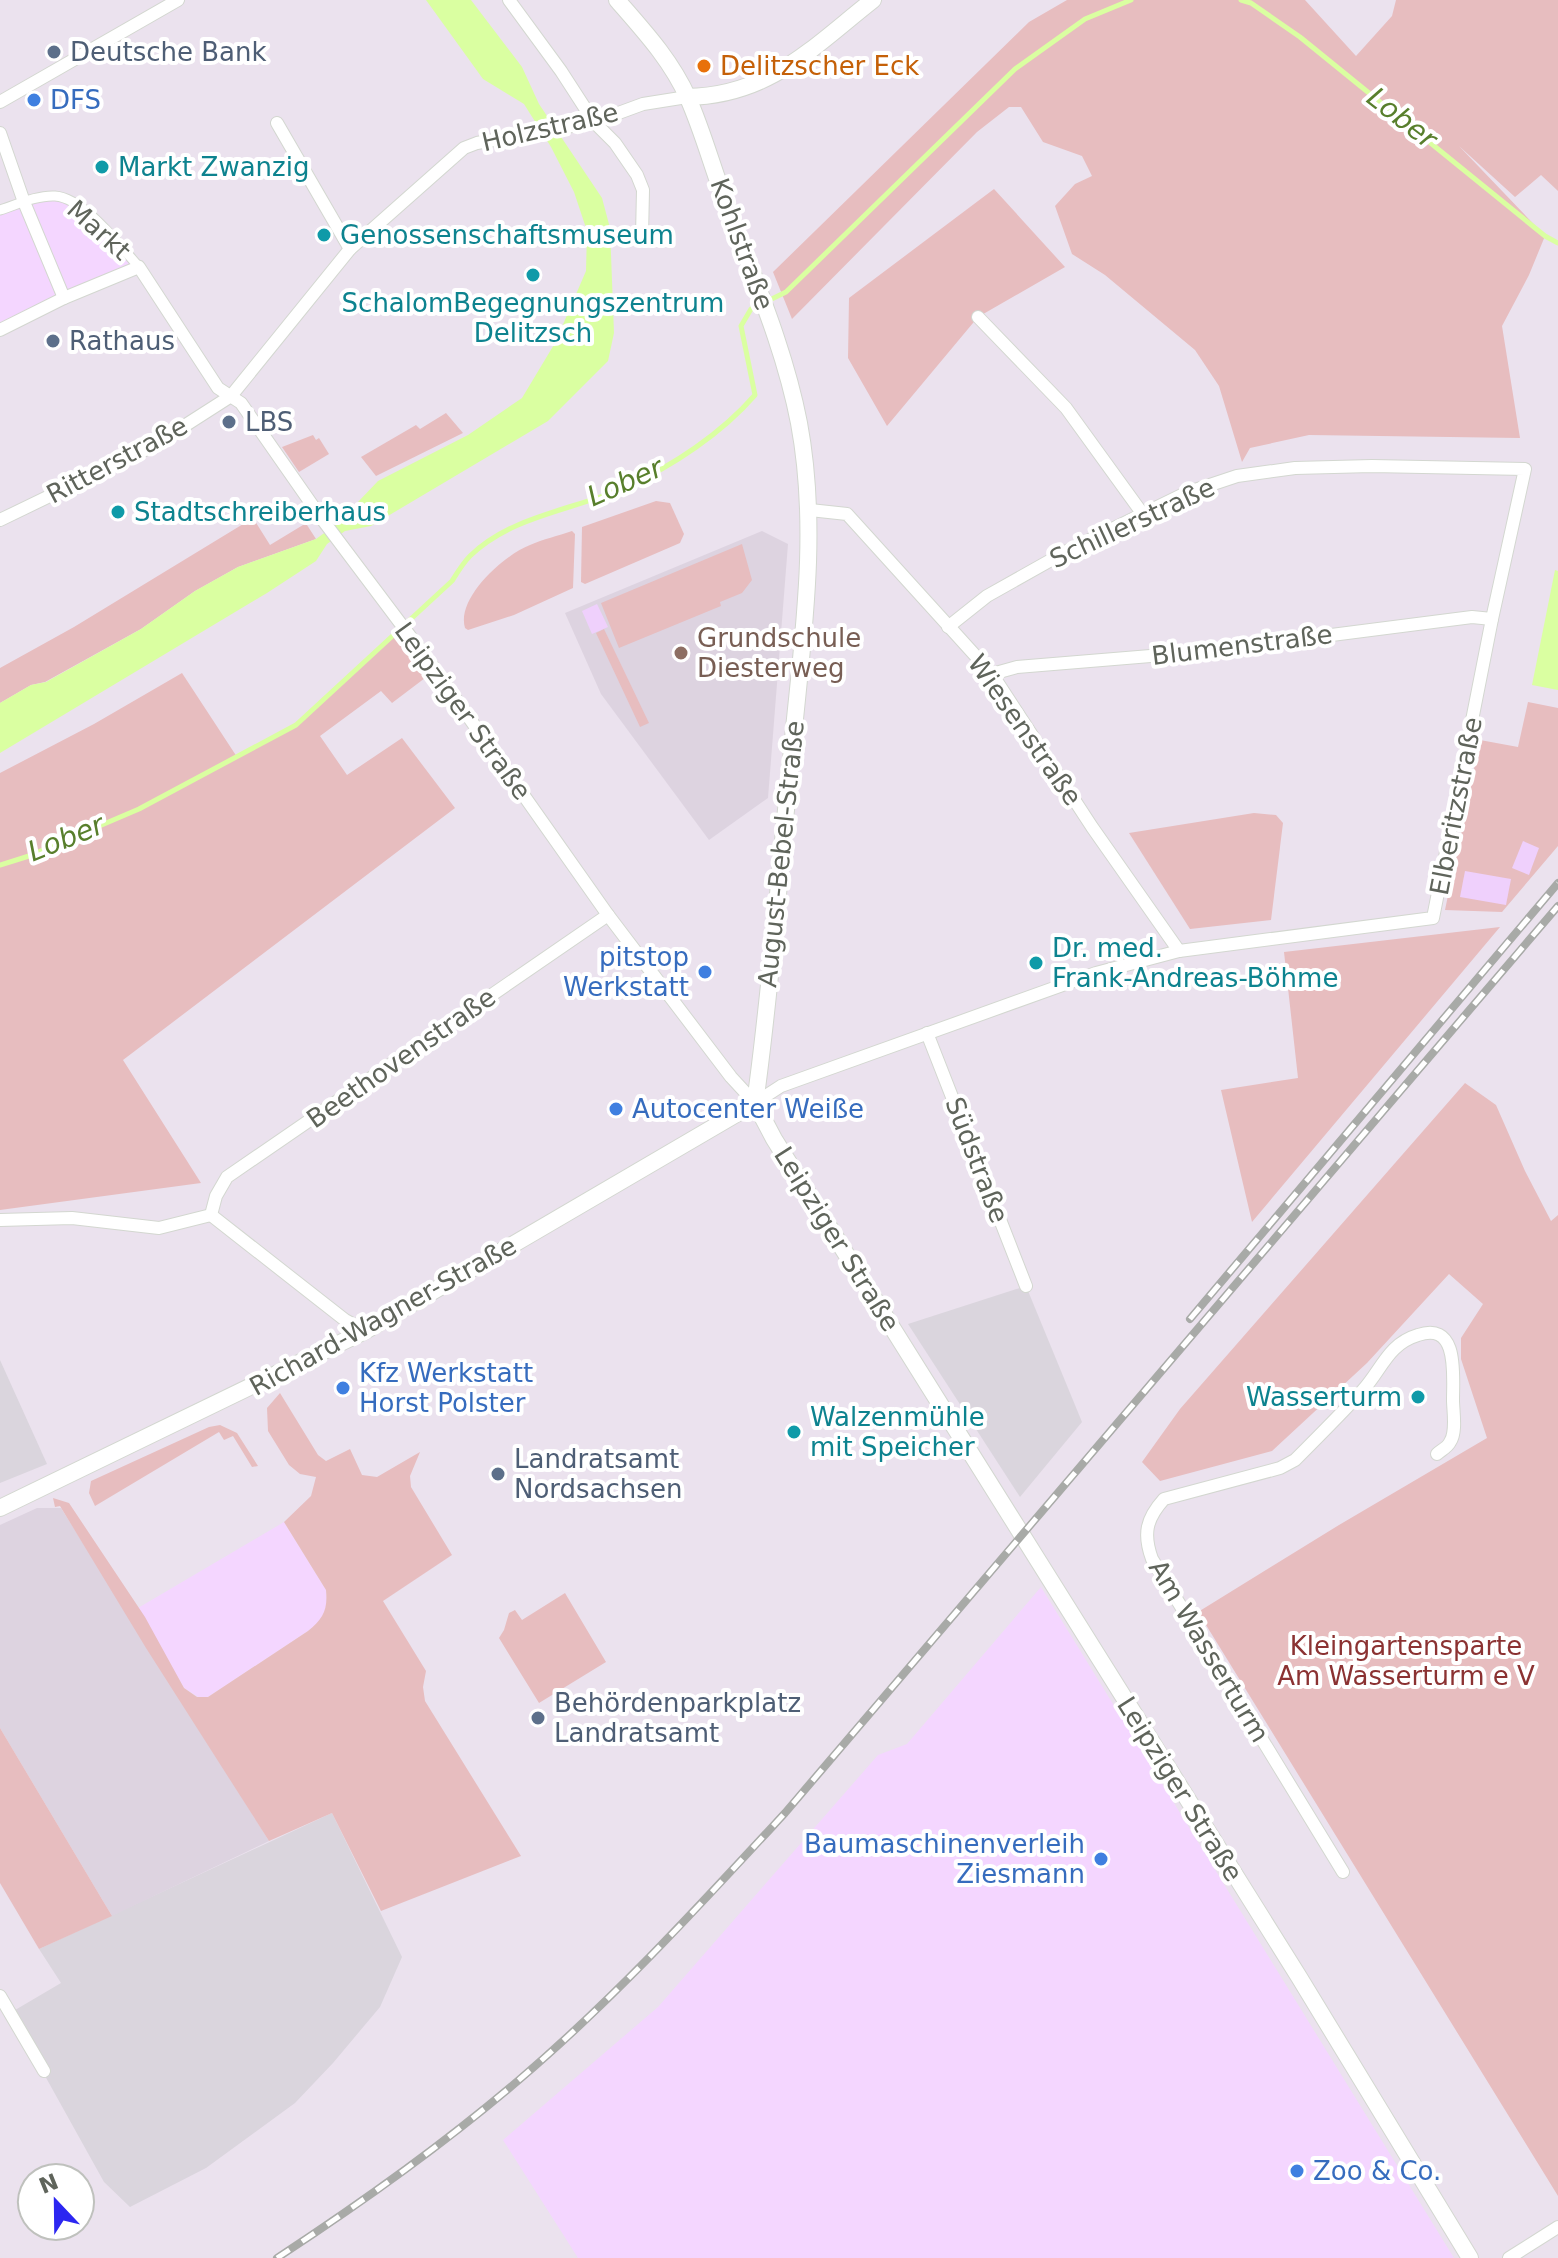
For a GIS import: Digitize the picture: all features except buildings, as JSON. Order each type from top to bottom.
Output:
[{"type":"street","points":[[0,102],[178,0]]},
{"type":"street","points":[[509,0],[594,122],[615,143],[637,175],[643,190],[642,236]]},
{"type":"street","name":"Kohlstraße","points":[[617,0],[655,44],[687,97],[782,351],[799,423],[810,510]]},
{"type":"street","points":[[687,97],[730,93],[767,79],[811,52],[873,0]]},
{"type":"street","name":"Holzstraße","points":[[231,396],[350,249],[464,148],[594,122],[643,104],[687,97]]},
{"type":"street","points":[[277,123],[350,249]]},
{"type":"street","points":[[0,133],[24,202]]},
{"type":"street","name":"Markt","points":[[0,210],[51,196],[68,198],[109,233],[139,267],[64,298],[0,330]]},
{"type":"street","name":"Markt","points":[[24,202],[64,298]]},
{"type":"street","name":"Leipziger Straße","points":[[139,267],[218,388],[241,403],[608,915],[731,1077],[755,1103],[774,1139],[988,1478],[1470,2258]]},
{"type":"street","points":[[978,317],[1066,408],[1142,513]]},
{"type":"street","name":"Ritterstraße","points":[[0,520],[153,446],[231,396]]},
{"type":"street","name":"Schillerstraße","points":[[948,627],[987,596],[1067,551],[1186,493],[1237,476],[1295,468],[1372,466],[1525,469]]},
{"type":"street","name":"Elberitzstraße","points":[[755,1103],[781,1086],[1096,973],[1179,951],[1433,918],[1525,469]]},
{"type":"street","name":"Wiesenstraße","points":[[810,510],[847,514],[992,674],[1092,827],[1179,951]]},
{"type":"street","name":"August-Bebel-Straße","points":[[755,1103],[802,650],[810,510]]},
{"type":"street","name":"Blumenstraße","points":[[992,674],[1017,667],[1199,652],[1472,617],[1492,619]]},
{"type":"street","name":"Beethovenstraße","points":[[211,1215],[216,1196],[227,1177],[608,915]]},
{"type":"street","name":"Südstraße","points":[[927,1033],[1026,1286]]},
{"type":"street","name":"Richard-Wagner-Straße","points":[[0,1508],[365,1331],[755,1103]]},
{"type":"street","points":[[0,1220],[72,1218],[159,1228],[211,1215],[345,1320],[365,1331]]},
{"type":"street","name":"Am Wasserturm","points":[[1343,1872],[1152,1559],[1146,1544],[1146,1528],[1152,1512],[1164,1499],[1280,1468],[1295,1460],[1367,1386],[1382,1361],[1401,1342],[1421,1333],[1437,1333],[1446,1341],[1453,1357],[1453,1430],[1451,1442],[1437,1454]]},
{"type":"street","points":[[0,1996],[44,2071]]},
{"type":"street","points":[[1509,2258],[1558,2227]]},
{"type":"shaded area","points":[[426,0],[471,0],[522,67],[539,104],[602,198],[610,228],[614,333],[608,361],[548,421],[371,526],[345,531],[327,544],[316,561],[267,593],[0,753],[0,703],[31,685],[46,682],[141,629],[195,591],[238,567],[316,539],[338,523],[378,481],[468,435],[522,398],[555,343],[586,271],[587,231],[574,192],[524,104],[483,79]]},
{"type":"shaded area","points":[[68,198],[139,267],[0,330],[0,210],[24,202]]},
{"type":"shaded area","name":"Grundschule Diesterweg","points":[[762,531],[788,544],[768,798],[709,840],[601,694],[565,613]]},
{"type":"shaded area","points":[[1555,570],[1558,571],[1558,690],[1532,685]]},
{"type":"shaded area","points":[[1026,1286],[1082,1422],[1020,1497],[908,1324]]},
{"type":"shaded area","points":[[0,1360],[47,1464],[0,1483]]},
{"type":"shaded area","points":[[37,1508],[61,1508],[269,1841],[112,1916],[0,1728],[0,1525]]},
{"type":"shaded area","points":[[284,1522],[326,1590],[323,1619],[208,1697],[198,1697],[184,1688],[138,1608]]},
{"type":"shaded area","points":[[1041,1587],[1454,2258],[578,2258],[503,2140],[658,2007],[878,1755],[907,1744]]},
{"type":"shaded area","points":[[332,1813],[402,1957],[380,2007],[295,2103],[206,2168],[130,2207],[104,2182],[96,2162],[93,2162],[10,2013],[61,1983],[39,1949]]},
{"type":"green space","points":[[1067,0],[1305,0],[1356,56],[1392,16],[1396,0],[1558,0],[1558,191],[1541,175],[1515,197],[1459,146],[1545,236],[1502,326],[1520,438],[1309,435],[1250,448],[1242,462],[1219,386],[1195,350],[1105,275],[1072,254],[1055,206],[1075,184],[1092,176],[1082,156],[1043,142],[1021,107],[1009,107],[977,132],[792,319],[773,272],[1029,22]]},
{"type":"green space","points":[[994,189],[1065,267],[978,317],[887,426],[848,358],[849,298]]},
{"type":"green space","points":[[446,413],[463,433],[376,476],[361,457],[416,425],[420,429]]},
{"type":"green space","points":[[313,435],[316,440],[319,438],[329,454],[299,472],[282,447]]},
{"type":"green space","points":[[656,501],[670,503],[684,534],[680,543],[585,584],[581,582],[582,527]]},
{"type":"green space","points":[[253,518],[270,545],[303,525],[307,525],[316,539],[238,567],[195,591],[141,629],[0,703],[0,668],[74,627]]},
{"type":"green space","points":[[572,531],[575,534],[573,588],[514,615],[468,630],[465,628],[464,616],[468,604],[484,579],[496,568],[519,550]]},
{"type":"green space","points":[[742,544],[752,580],[742,593],[720,602],[721,606],[619,648],[601,603]]},
{"type":"green space","points":[[604,629],[649,723],[640,727],[596,633]]},
{"type":"green space","points":[[394,634],[425,678],[392,703],[381,691],[320,736],[347,775],[402,738],[455,808],[123,1060],[201,1183],[0,1210],[0,773],[182,673],[237,757],[296,725]]},
{"type":"green space","points":[[1528,702],[1558,708],[1558,846],[1502,912],[1445,910],[1480,740],[1518,747]]},
{"type":"green space","points":[[1254,813],[1276,815],[1283,823],[1271,920],[1190,929],[1129,833]]},
{"type":"green space","points":[[1500,927],[1252,1222],[1221,1090],[1298,1078],[1284,952]]},
{"type":"green space","name":"Kleingartensparte Am Wasserturm e V","points":[[1465,1083],[1496,1105],[1551,1221],[1558,1215],[1558,2196],[1198,1612],[1487,1438],[1461,1359],[1461,1338],[1483,1304],[1449,1274],[1367,1363],[1272,1451],[1160,1481],[1142,1462],[1180,1409]]},
{"type":"green space","points":[[280,1393],[318,1455],[326,1461],[350,1449],[362,1475],[377,1477],[420,1452],[410,1476],[411,1487],[452,1555],[383,1601],[426,1671],[423,1687],[425,1701],[521,1856],[381,1911],[332,1813],[269,1841],[60,1506],[55,1507],[53,1498],[69,1503],[145,1617],[184,1688],[197,1697],[208,1697],[308,1631],[325,1609],[326,1590],[284,1522],[311,1496],[316,1477],[300,1474],[289,1465],[268,1431],[267,1408]]},
{"type":"green space","points":[[220,1425],[237,1433],[258,1466],[252,1467],[233,1436],[224,1440],[219,1432],[95,1506],[89,1493],[91,1481],[209,1427]]},
{"type":"green space","points":[[565,1593],[606,1662],[539,1703],[499,1638],[509,1613],[515,1610],[522,1620]]},
{"type":"green space","points":[[0,1728],[112,1916],[39,1949],[0,1883]]},
{"type":"sand","points":[[597,604],[608,627],[592,634],[582,611]]},
{"type":"sand","points":[[1523,841],[1539,848],[1529,875],[1512,868]]},
{"type":"sand","points":[[1465,871],[1511,879],[1506,905],[1460,897]]},
{"type":"waterway","name":"Lober","points":[[0,865],[29,856],[139,809],[296,725],[452,581],[467,559],[487,542],[524,522],[626,487],[679,459],[712,435],[755,395],[741,326],[751,309],[786,292],[1015,69],[1085,19],[1131,0]]},
{"type":"waterway","name":"Lober","points":[[1241,0],[1251,3],[1300,37],[1545,236],[1558,243]]},
{"type":"railway","points":[[1190,1319],[1558,883]]},
{"type":"railway","points":[[277,2258],[402,2172],[491,2103],[590,2016],[689,1916],[785,1813],[1558,906]]},
{"type":"place","name":"Deutsche Bank","points":[[54,52]]},
{"type":"place","name":"Delitzscher Eck","points":[[704,66]]},
{"type":"place","name":"DFS","points":[[34,100]]},
{"type":"place","name":"Markt Zwanzig","points":[[102,167]]},
{"type":"place","name":"Genossenschaftsmuseum","points":[[324,235]]},
{"type":"place","name":"SchalomBegegnungszentrum Delitzsch","points":[[533,275]]},
{"type":"place","name":"Rathaus","points":[[53,341]]},
{"type":"place","name":"LBS","points":[[229,422]]},
{"type":"place","name":"Stadtschreiberhaus","points":[[118,512]]},
{"type":"place","name":"Grundschule Diesterweg","points":[[681,653]]},
{"type":"place","name":"Dr. med. Frank-Andreas-Böhme","points":[[1036,963]]},
{"type":"place","name":"pitstop Werkstatt","points":[[705,972]]},
{"type":"place","name":"Autocenter Weiße","points":[[616,1109]]},
{"type":"place","name":"Kfz Werkstatt Horst Polster","points":[[343,1388]]},
{"type":"place","name":"Wasserturm","points":[[1418,1397]]},
{"type":"place","name":"Walzenmühle mit Speicher","points":[[794,1432]]},
{"type":"place","name":"Landratsamt Nordsachsen","points":[[498,1474]]},
{"type":"place","name":"Behördenparkplatz Landratsamt","points":[[538,1718]]},
{"type":"place","name":"Baumaschinenverleih Ziesmann","points":[[1101,1859]]},
{"type":"place","name":"Zoo & Co.","points":[[1297,2171]]}]
